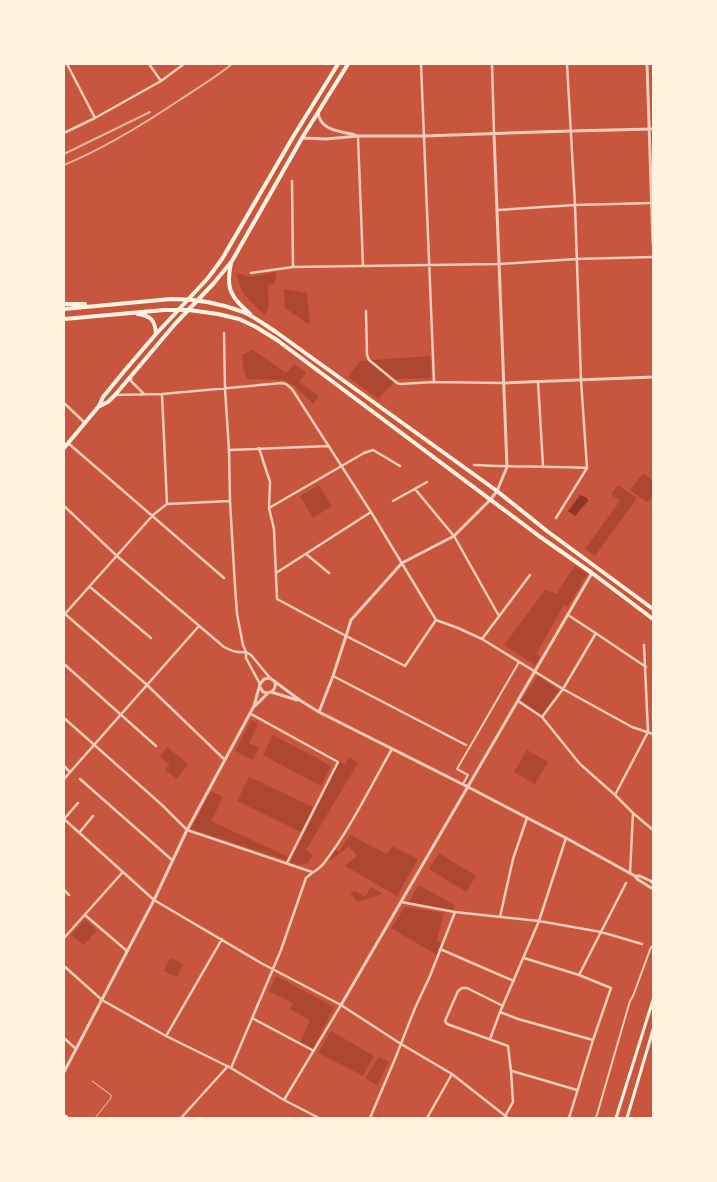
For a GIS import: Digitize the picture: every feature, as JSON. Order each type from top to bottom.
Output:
[{"type":"main road","points":[[64,448],[156,334],[208,278],[222,259],[338,64]]},
{"type":"main road","points":[[99,406],[108,402],[232,261],[302,138],[348,64]]},
{"type":"main road","points":[[293,137],[302,138]]},
{"type":"main road","points":[[232,261],[229,282],[233,296],[252,317]]},
{"type":"main road","points":[[64,309],[188,299],[242,312],[252,317],[276,332],[497,491],[653,610]]},
{"type":"main road","points":[[64,304],[100,305]]},
{"type":"main road","points":[[64,319],[179,309],[218,314],[256,327],[284,345],[653,619]]},
{"type":"main road","points":[[134,312],[146,315],[151,319],[156,334]]},
{"type":"main road","points":[[616,1118],[653,1000]]},
{"type":"main road","points":[[627,1118],[653,1030]]},
{"type":"street","points":[[67,64],[95,118]]},
{"type":"street","points":[[149,64],[161,82]]},
{"type":"street","points":[[64,133],[161,82],[184,64]]},
{"type":"street","points":[[422,64],[434,382]]},
{"type":"street","points":[[319,712],[351,620],[402,563],[454,536],[491,499],[497,491],[508,467],[492,64]]},
{"type":"street","points":[[556,518],[587,468],[581,380],[575,205],[567,64]]},
{"type":"street","points":[[647,64],[652,129],[653,244]]},
{"type":"street","points":[[318,113],[321,122],[329,129],[358,136]]},
{"type":"street","points":[[302,138],[652,129]]},
{"type":"street","points":[[358,136],[364,266]]},
{"type":"street","points":[[292,181],[294,267]]},
{"type":"street","points":[[498,210],[652,203]]},
{"type":"street","points":[[251,273],[294,267],[429,266],[653,257]]},
{"type":"street","points":[[366,311],[367,354],[370,362],[400,384],[434,382],[504,383],[653,377]]},
{"type":"street","points":[[224,333],[235,586],[243,645],[246,658],[263,692],[301,701]]},
{"type":"street","points":[[131,375],[133,384],[146,394]]},
{"type":"street","points":[[538,382],[543,466]]},
{"type":"street","points":[[114,395],[162,394],[282,383],[289,385],[371,512],[436,620],[482,639],[632,728],[653,734]]},
{"type":"street","points":[[162,394],[166,504]]},
{"type":"street","points":[[64,403],[85,424]]},
{"type":"street","points":[[68,443],[224,578]]},
{"type":"street","points":[[229,450],[329,446]]},
{"type":"street","points":[[259,448],[270,482],[269,508],[274,529],[277,599],[405,666],[436,620]]},
{"type":"street","points":[[269,508],[364,453],[374,450],[400,466]]},
{"type":"street","points":[[474,464],[508,467],[587,468]]},
{"type":"street","points":[[393,501],[427,482]]},
{"type":"street","points":[[415,489],[454,536],[499,616]]},
{"type":"street","points":[[225,760],[146,684],[64,615],[153,515],[166,504],[230,501]]},
{"type":"street","points":[[64,506],[117,556],[199,626],[230,650],[238,653],[246,652],[252,655],[274,682],[301,701],[319,712],[566,838],[630,873],[636,879],[653,888]]},
{"type":"street","points":[[276,573],[371,512]]},
{"type":"street","points":[[306,554],[329,573]]},
{"type":"street","points":[[284,1100],[592,572]]},
{"type":"street","points":[[482,639],[530,575]]},
{"type":"street","points":[[90,587],[151,638]]},
{"type":"street","points":[[567,615],[646,667]]},
{"type":"street","points":[[64,779],[199,626]]},
{"type":"street","points":[[542,717],[563,688],[596,633]]},
{"type":"street","points":[[615,795],[648,732],[644,645]]},
{"type":"street","points":[[463,784],[468,775],[456,769],[519,662]]},
{"type":"street","points":[[64,664],[156,746]]},
{"type":"street","points":[[333,676],[470,747]]},
{"type":"street","points":[[64,1072],[154,900],[187,830],[250,714],[260,685],[264,679],[270,678]]},
{"type":"street","points":[[254,706],[275,688],[274,682]]},
{"type":"street","points":[[518,701],[542,717],[580,764],[653,830]]},
{"type":"street","points":[[250,714],[338,762],[287,863]]},
{"type":"street","points":[[64,718],[162,805],[187,830],[312,872]]},
{"type":"street","points":[[181,1118],[230,1067],[273,969],[306,878],[322,865],[344,833],[392,749]]},
{"type":"street","points":[[64,766],[70,772]]},
{"type":"street","points":[[80,779],[172,860]]},
{"type":"street","points":[[78,803],[64,819],[154,900],[273,969],[341,1005],[452,1074],[506,1118],[513,1102],[508,1046],[447,1024],[445,1021],[458,991],[462,988],[467,988],[502,1006]]},
{"type":"street","points":[[630,873],[633,813]]},
{"type":"street","points":[[79,833],[93,816]]},
{"type":"street","points":[[500,917],[513,859],[527,818]]},
{"type":"street","points":[[490,1039],[502,1006],[539,922],[566,838]]},
{"type":"street","points":[[64,938],[122,872]]},
{"type":"street","points":[[635,876],[640,876],[653,882]]},
{"type":"street","points":[[579,975],[626,883]]},
{"type":"street","points":[[64,890],[69,895]]},
{"type":"street","points":[[401,902],[455,912],[601,932],[642,944]]},
{"type":"street","points":[[370,1118],[455,912]]},
{"type":"street","points":[[85,915],[127,951]]},
{"type":"street","points":[[166,1036],[222,940]]},
{"type":"street","points":[[596,1118],[630,1001],[652,947]]},
{"type":"street","points":[[440,949],[514,981]]},
{"type":"street","points":[[524,958],[579,975],[611,988],[568,1118]]},
{"type":"street","points":[[64,966],[102,1000],[166,1036],[230,1067],[284,1100],[319,1118]]},
{"type":"street","points":[[500,1012],[518,1019],[593,1040]]},
{"type":"street","points":[[252,1018],[314,1051]]},
{"type":"street","points":[[64,1038],[76,1049]]},
{"type":"street","points":[[511,1071],[577,1090]]},
{"type":"street","points":[[428,1118],[452,1074]]},
{"type":"lane","points":[[92,1081],[111,1095],[111,1098],[95,1118]]},
{"type":"shaded area","points":[[276,272],[275,283],[268,285],[269,303],[265,315],[243,292],[237,273],[250,277]]},
{"type":"shaded area","points":[[284,289],[307,293],[310,325],[285,308]]},
{"type":"shaded area","points":[[253,350],[286,373],[294,364],[306,373],[299,382],[319,396],[313,404],[293,385],[283,380],[246,379],[242,355]]},
{"type":"shaded area","points":[[430,356],[431,378],[397,379],[378,399],[348,377],[360,361]]},
{"type":"shaded area","points":[[643,473],[653,481],[653,497],[647,502],[630,490]]},
{"type":"shaded area","points":[[319,485],[332,506],[313,518],[300,496]]},
{"type":"shaded area","points":[[618,485],[637,498],[595,556],[585,549],[620,501],[611,494]]},
{"type":"shaded area","points":[[580,495],[587,498],[588,501],[575,516],[568,511]]},
{"type":"shaded area","points":[[575,566],[587,574],[568,606],[564,605],[536,654],[540,657],[535,665],[504,645],[545,590],[557,594]]},
{"type":"shaded area","points":[[538,676],[559,690],[542,715],[521,700]]},
{"type":"shaded area","points":[[251,720],[258,724],[249,743],[259,748],[253,760],[235,751]]},
{"type":"shaded area","points":[[273,735],[331,766],[321,786],[263,755]]},
{"type":"shaded area","points":[[167,747],[188,764],[177,779],[165,770],[170,765],[160,757]]},
{"type":"shaded area","points":[[527,750],[548,762],[535,784],[514,772]]},
{"type":"shaded area","points":[[349,757],[358,763],[306,850],[313,855],[308,863],[298,865],[290,862],[339,762],[345,764]]},
{"type":"shaded area","points":[[249,777],[313,807],[301,832],[237,801]]},
{"type":"shaded area","points":[[211,791],[223,797],[211,821],[288,857],[286,860],[191,829]]},
{"type":"shaded area","points":[[350,835],[387,854],[392,846],[418,859],[397,896],[345,866],[357,856],[349,846],[331,860],[329,859],[335,850],[339,852]]},
{"type":"shaded area","points":[[439,853],[476,876],[466,892],[429,869]]},
{"type":"shaded area","points":[[419,885],[453,904],[454,910],[408,903]]},
{"type":"shaded area","points":[[371,887],[383,894],[358,902],[350,893],[355,891],[365,897]]},
{"type":"shaded area","points":[[405,907],[444,913],[437,940],[441,943],[437,955],[391,928]]},
{"type":"shaded area","points":[[85,920],[97,930],[84,945],[71,935]]},
{"type":"shaded area","points":[[170,958],[183,964],[177,977],[164,971]]},
{"type":"shaded area","points":[[276,976],[334,1007],[313,1049],[300,1042],[310,1020],[290,1009],[293,1003],[269,991]]},
{"type":"shaded area","points":[[331,1031],[374,1056],[363,1076],[318,1053]]},
{"type":"shaded area","points":[[379,1057],[389,1062],[377,1085],[365,1078]]},
{"type":"railway","points":[[64,165],[139,126],[232,64]]},
{"type":"railway","points":[[64,154],[150,112]]}]
